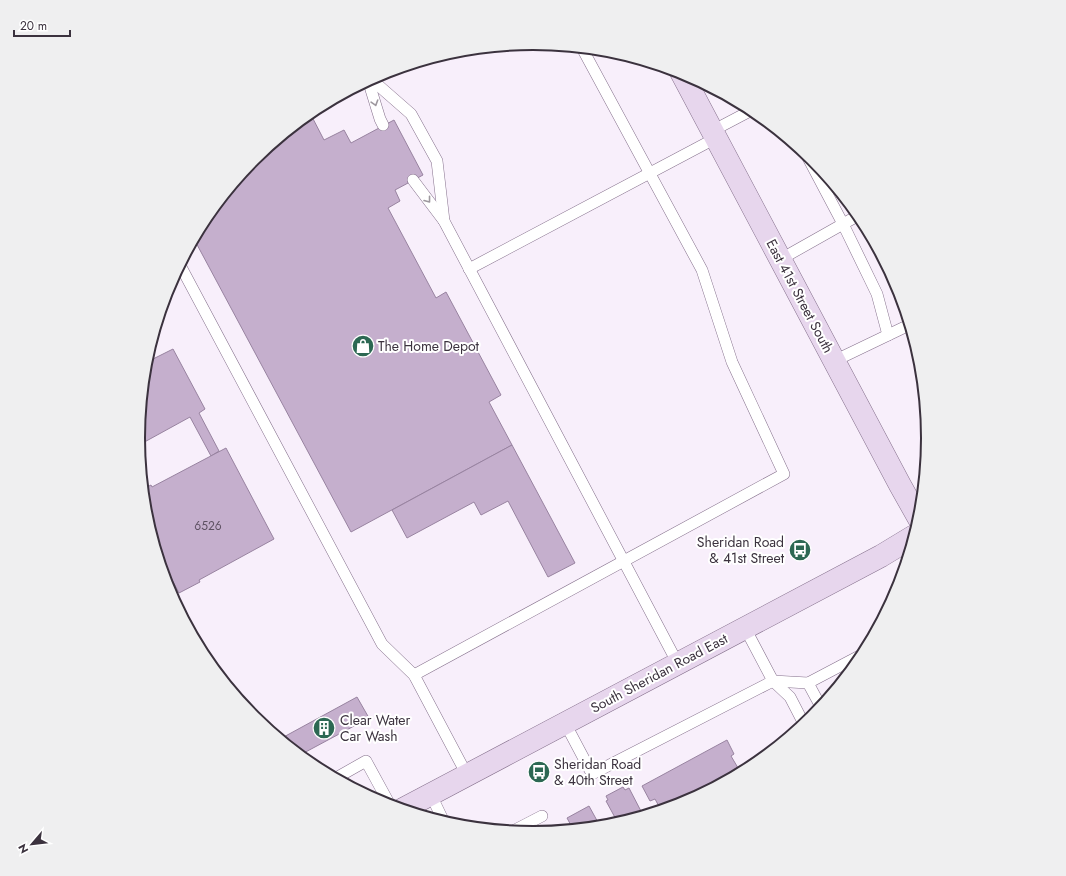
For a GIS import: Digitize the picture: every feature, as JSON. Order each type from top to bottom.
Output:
[{"type":"main road","name":"East 41st Street South","points":[[686,82],[915,511]]},
{"type":"main road","name":"South Sheridan Road East","points":[[411,806],[881,556],[907,540]]},
{"type":"lane","points":[[414,675],[784,474],[732,362],[702,270],[585,53]]},
{"type":"lane","points":[[376,84],[411,114],[437,162],[444,220]]},
{"type":"lane","points":[[370,86],[383,126]]},
{"type":"lane","points":[[469,269],[650,173],[746,113]]},
{"type":"lane","points":[[816,173],[877,294],[888,335]]},
{"type":"lane","points":[[413,180],[444,220],[678,664]]},
{"type":"lane","points":[[781,260],[854,219]]},
{"type":"lane","points":[[183,270],[382,644],[414,675],[468,775]]},
{"type":"lane","points":[[834,361],[905,327]]},
{"type":"lane","points":[[745,628],[773,681],[790,697],[801,718]]},
{"type":"lane","points":[[565,723],[592,774],[773,681],[808,683],[851,660]]},
{"type":"lane","points":[[808,683],[818,701]]},
{"type":"lane","points":[[341,775],[366,761],[385,796]]},
{"type":"lane","points":[[431,795],[441,815]]},
{"type":"lane","points":[[523,826],[542,816]]},
{"type":"building","name":"The Home Depot","points":[[313,118],[324,140],[344,130],[351,143],[394,120],[423,175],[395,190],[400,201],[388,208],[436,298],[446,292],[501,395],[489,402],[512,445],[351,532],[197,244],[210,222],[241,182],[277,146]]},
{"type":"building","points":[[173,349],[205,409],[199,413],[219,451],[211,456],[190,417],[145,442],[148,387],[153,359]]},
{"type":"building","points":[[512,445],[575,563],[548,577],[508,501],[481,515],[474,502],[407,538],[392,510]]},
{"type":"building","points":[[226,448],[274,539],[199,580],[200,582],[179,593],[166,563],[158,538],[148,489],[148,487],[151,485],[152,487]]},
{"type":"building","name":"Clear Water Car Wash","points":[[357,697],[369,718],[305,752],[285,736]]},
{"type":"building","points":[[727,740],[734,754],[731,756],[738,768],[705,786],[658,805],[655,799],[650,801],[642,786]]},
{"type":"building","points":[[623,787],[625,790],[629,788],[641,811],[615,818],[606,801],[608,800],[606,796]]},
{"type":"building","points":[[589,806],[597,821],[570,824],[567,818]]},
{"type":"place","name":"The Home Depot","points":[[363,346]]},
{"type":"place","name":"Sheridan Road & 41st Street","points":[[800,550]]},
{"type":"place","name":"Clear Water Car Wash","points":[[324,728]]},
{"type":"place","name":"Sheridan Road & 40th Street","points":[[539,772]]}]
